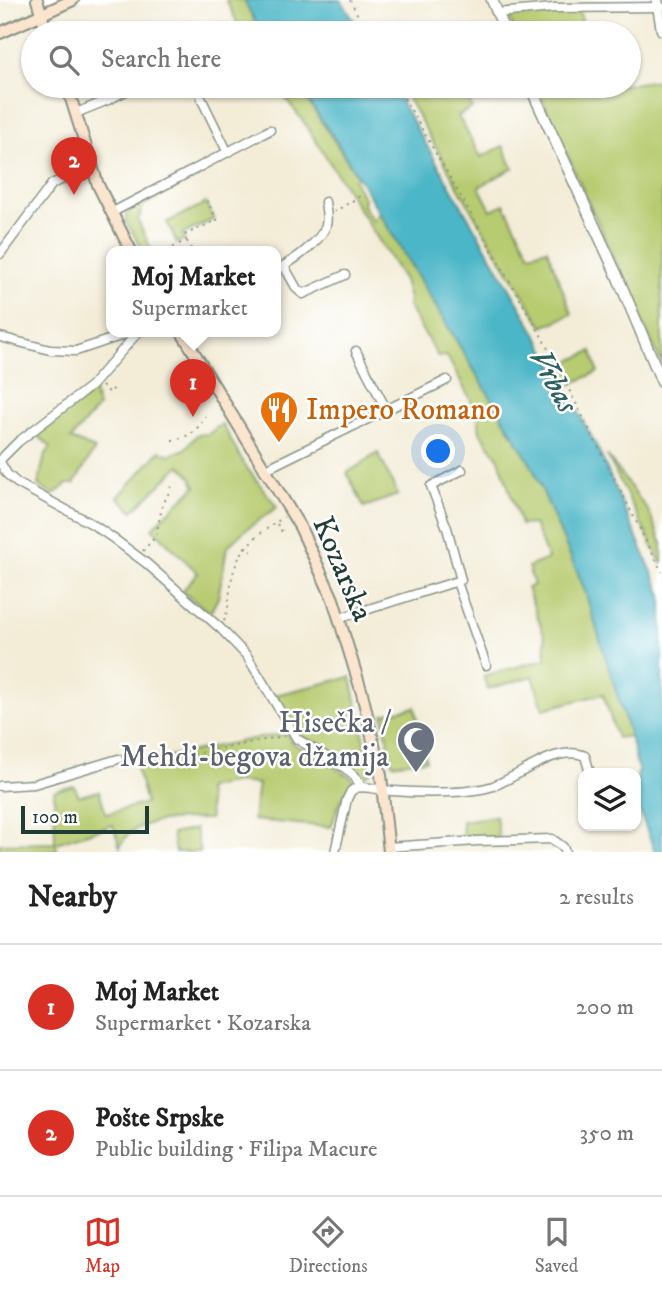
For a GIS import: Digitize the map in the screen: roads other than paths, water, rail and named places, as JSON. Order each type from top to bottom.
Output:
[{"type":"main road","points":[[37,0],[43,21]]},
{"type":"main road","points":[[24,21],[73,0]]},
{"type":"main road","points":[[0,33],[21,22]]},
{"type":"main road","points":[[71,98],[92,166],[111,213],[128,246]]},
{"type":"main road","name":"Kozarska","points":[[185,337],[300,527],[321,569],[340,618],[362,693],[383,790],[389,849]]},
{"type":"street","points":[[492,0],[500,21]]},
{"type":"street","points":[[496,13],[554,4],[659,4],[662,30]]},
{"type":"street","points":[[76,113],[112,98]]},
{"type":"street","points":[[201,98],[227,151]]},
{"type":"street","points":[[535,98],[662,382]]},
{"type":"street","points":[[111,213],[270,130]]},
{"type":"street","points":[[0,254],[52,184],[92,166]]},
{"type":"street","points":[[281,267],[302,253],[323,233],[327,216],[325,202]]},
{"type":"street","points":[[284,266],[296,289],[303,294],[345,275]]},
{"type":"street","points":[[0,337],[50,350],[76,351],[119,337]]},
{"type":"street","points":[[132,337],[96,380],[18,442],[0,461],[7,474],[17,482],[92,524],[138,557],[220,628],[247,656],[293,735],[345,768],[362,787]]},
{"type":"street","points":[[356,351],[386,410]]},
{"type":"street","points":[[264,470],[447,380]]},
{"type":"street","points":[[340,618],[461,580],[462,575],[447,528],[431,486],[462,470]]},
{"type":"street","points":[[457,582],[486,665]]},
{"type":"street","points":[[335,852],[347,799],[351,791],[362,787],[431,792],[491,786],[547,760],[570,753],[585,756],[589,768]]},
{"type":"street","points":[[0,786],[34,784],[118,759]]},
{"type":"street","points":[[389,849],[466,841],[552,839],[563,847],[565,852]]},
{"type":"water","points":[[244,0],[341,0],[354,21],[255,21]]},
{"type":"water","name":"Vrbas","points":[[306,98],[399,98],[538,337],[598,449],[662,595],[662,852],[655,852],[641,814],[641,768],[638,768],[584,588],[532,466],[340,147]]},
{"type":"place","name":"Pošte Srpske","points":[[74,195]]},
{"type":"place","name":"Moj Market","points":[[193,417]]},
{"type":"place","name":"Impero Romano","points":[[279,444]]},
{"type":"place","name":"Hisečka / Mehdi-begova džamija","points":[[416,774]]}]
